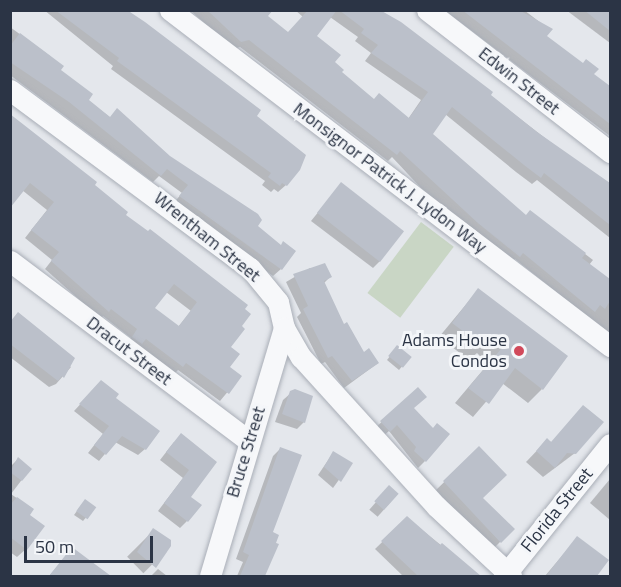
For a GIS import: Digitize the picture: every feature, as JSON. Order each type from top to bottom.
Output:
[{"type":"street","name":"Monsignor Patrick J. Lydon Way","points":[[170,10],[610,346]]},
{"type":"street","name":"Edwin Street","points":[[427,10],[610,152]]},
{"type":"street","name":"Wrentham Street","points":[[10,90],[80,138],[250,268],[278,302],[284,328],[301,357],[436,506],[507,575]]},
{"type":"street","name":"Dracut Street","points":[[10,261],[249,441]]},
{"type":"street","name":"Bruce Street","points":[[210,576],[284,328]]},
{"type":"street","name":"Florida Street","points":[[507,575],[610,444]]},
{"type":"green space","points":[[421,222],[454,247],[400,318],[367,293]]},
{"type":"building","points":[[55,10],[127,10],[261,110],[257,116],[306,155],[300,170],[287,186],[282,183],[280,186],[268,177],[271,173],[117,61],[119,58]]},
{"type":"building","points":[[207,10],[273,10],[268,16],[288,32],[308,10],[337,10],[317,36],[341,55],[335,62],[344,70],[342,72],[374,99],[379,93],[409,118],[428,92],[371,53],[378,45],[361,33],[364,29],[339,10],[380,10],[401,22],[493,92],[491,95],[537,132],[610,183],[610,225],[544,173],[541,178],[452,107],[433,134],[526,215],[530,210],[586,253],[582,258],[610,279],[610,301],[605,309],[600,305],[595,312],[523,253],[520,257],[479,224],[400,151],[397,155],[249,40],[241,42]]},
{"type":"building","points":[[462,10],[519,10],[553,29],[547,36],[583,63],[586,59],[599,69],[594,74],[610,86],[610,124]]},
{"type":"building","points":[[584,10],[610,10],[610,31]]},
{"type":"building","points":[[20,33],[64,66],[61,70],[93,94],[89,100],[110,117],[117,108],[170,156],[258,214],[262,220],[258,226],[281,245],[283,241],[296,251],[282,270],[179,196],[188,185],[167,169],[161,176],[69,102],[10,62],[10,46]]},
{"type":"building","points":[[10,114],[97,182],[95,185],[128,212],[126,215],[148,231],[150,229],[248,305],[245,309],[251,314],[242,326],[245,329],[231,347],[240,354],[230,367],[242,376],[229,394],[186,363],[183,367],[146,339],[142,344],[132,337],[137,329],[111,309],[109,312],[51,261],[59,252],[31,230],[54,202],[30,183],[10,208]],"holes":[[[174,284],[197,302],[179,326],[155,308]]]},
{"type":"building","points":[[341,182],[404,231],[380,262],[317,213]]},
{"type":"building","points":[[325,263],[332,277],[324,281],[344,324],[347,322],[364,352],[369,348],[379,363],[352,381],[332,356],[328,358],[303,309],[308,306],[293,274]]},
{"type":"building","name":"Adams House Condos","points":[[478,288],[568,356],[543,390],[515,368],[489,404],[468,388],[501,349],[492,340],[484,347],[452,323]]},
{"type":"building","points":[[18,312],[75,358],[64,378],[62,376],[58,381],[10,344],[10,322]]},
{"type":"building","points":[[397,345],[412,357],[403,368],[388,356]]},
{"type":"building","points":[[101,380],[119,394],[116,398],[160,431],[146,450],[122,436],[106,455],[94,445],[109,426],[79,404]]},
{"type":"building","points":[[418,387],[427,397],[414,408],[433,428],[437,423],[450,434],[426,462],[414,451],[416,447],[397,425],[390,432],[380,421]]},
{"type":"building","points":[[295,389],[313,396],[305,423],[282,414],[290,391]]},
{"type":"building","points":[[583,405],[604,422],[576,454],[567,453],[555,468],[536,451],[547,438],[551,442]]},
{"type":"building","points":[[181,433],[217,462],[191,497],[202,505],[188,522],[164,503],[189,470],[166,452]]},
{"type":"building","points":[[479,446],[507,475],[483,498],[515,529],[501,543],[443,481]]},
{"type":"building","points":[[280,447],[302,455],[273,532],[279,535],[276,543],[279,544],[265,576],[240,576],[249,555],[243,552]]},
{"type":"building","points":[[333,451],[353,463],[341,482],[324,467]]},
{"type":"building","points":[[18,457],[32,469],[22,481],[10,472]]},
{"type":"building","points":[[389,485],[399,494],[384,510],[374,501]]},
{"type":"building","points":[[17,497],[34,509],[30,515],[45,526],[27,550],[10,537],[10,505]]},
{"type":"building","points":[[85,499],[96,507],[88,519],[76,511]]},
{"type":"building","points":[[407,516],[481,576],[418,576],[381,541]]},
{"type":"building","points":[[153,528],[171,540],[171,546],[156,568],[137,552]]},
{"type":"building","points":[[577,536],[609,560],[597,576],[546,576]]},
{"type":"building","points":[[72,547],[88,559],[111,576],[49,576]]},
{"type":"place","name":"Adams House Condos","points":[[519,351]]}]
